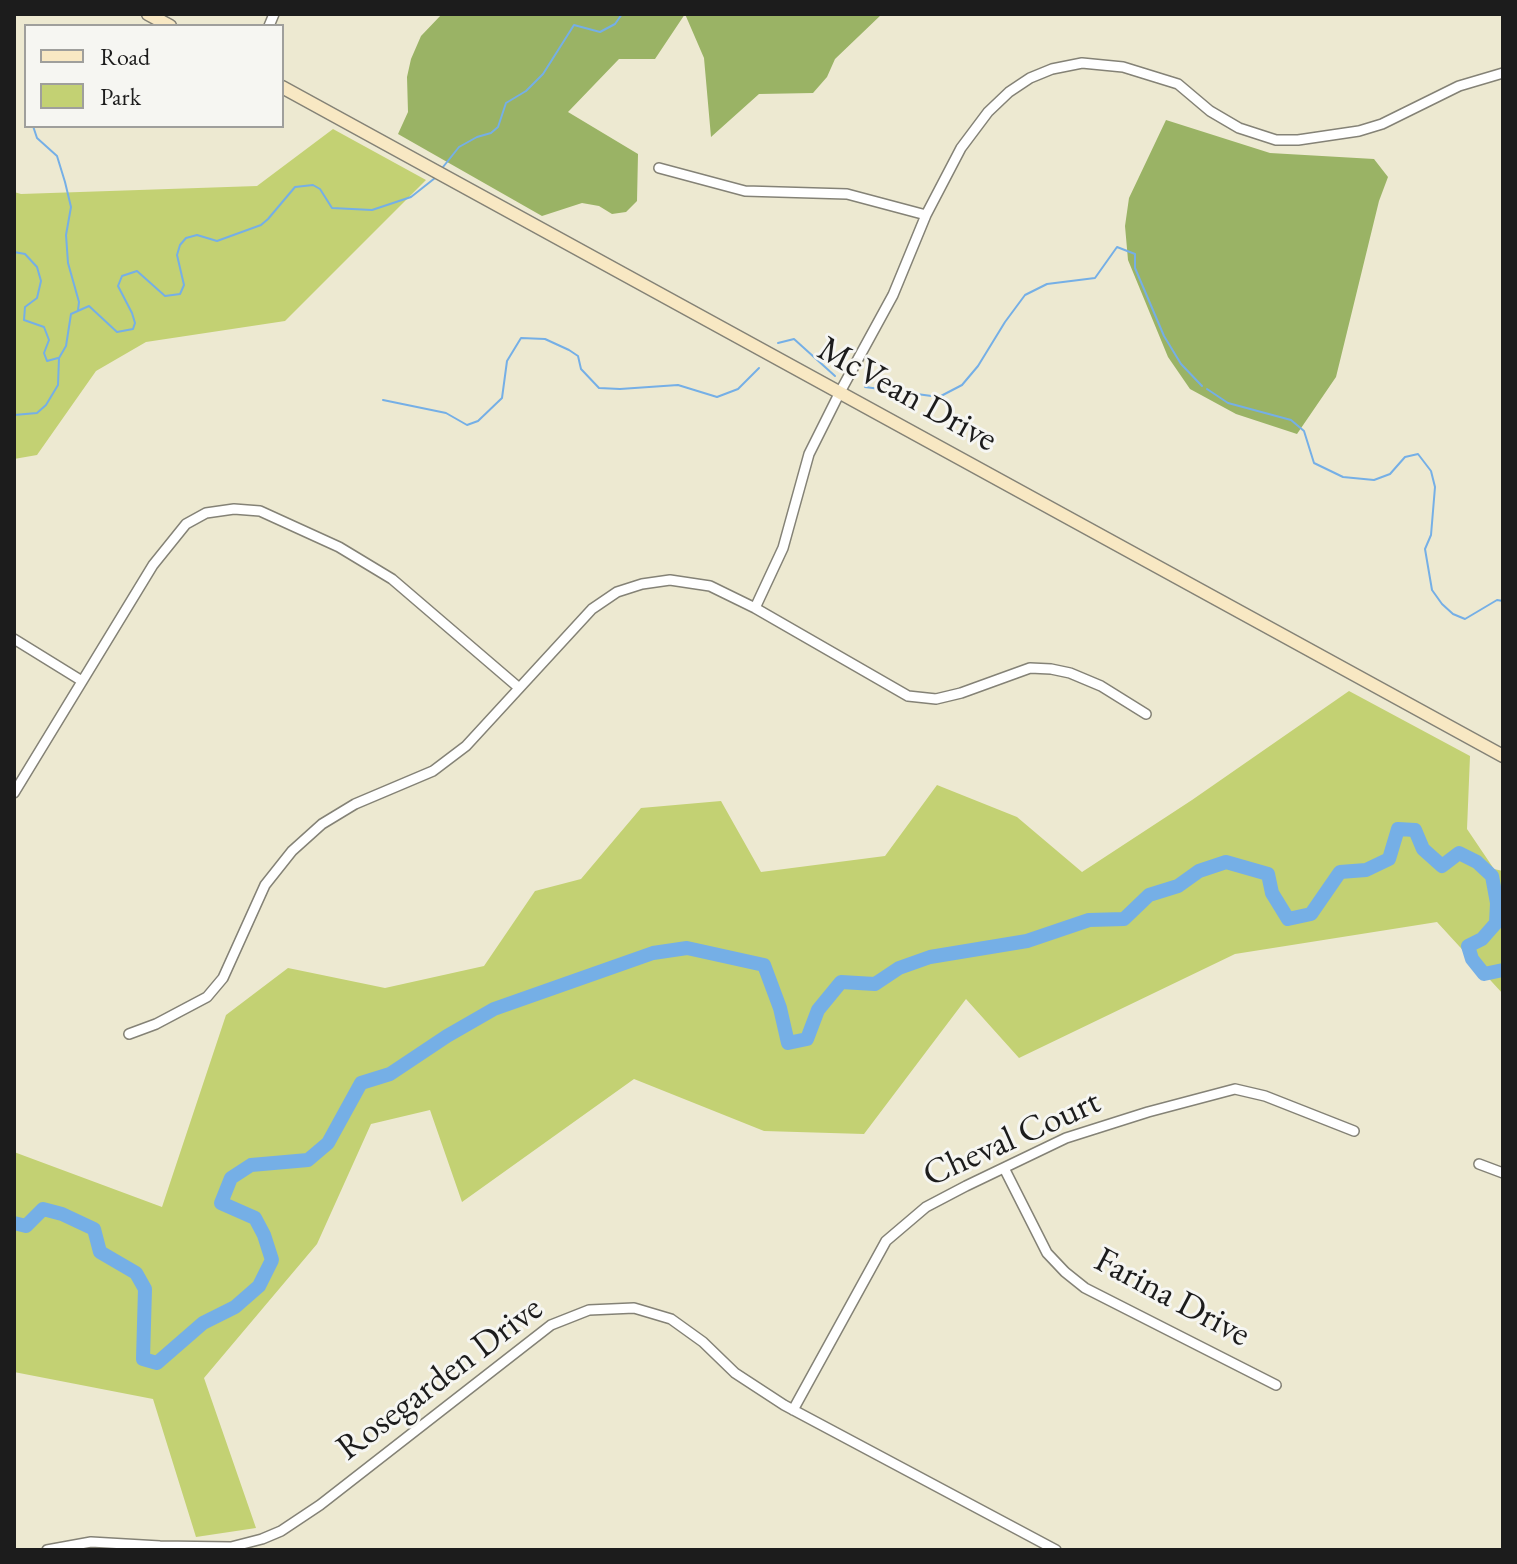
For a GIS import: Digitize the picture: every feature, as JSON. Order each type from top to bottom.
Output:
[{"type":"main road","points":[[148,14],[166,24]]},
{"type":"main road","name":"McVean Drive","points":[[284,88],[1503,756]]},
{"type":"street","points":[[755,608],[783,548],[809,454],[893,295],[926,215],[961,148],[988,112],[1009,92],[1030,78],[1052,69],[1082,63],[1123,67],[1178,84],[1210,111],[1239,128],[1276,140],[1298,140],[1359,131],[1382,124],[1467,83],[1503,73]]},
{"type":"street","points":[[659,168],[745,191],[847,194],[926,215]]},
{"type":"street","points":[[14,793],[171,540],[186,524],[206,513],[234,509],[260,511],[339,547],[392,579],[518,687]]},
{"type":"street","points":[[129,1034],[156,1024],[207,997],[223,978],[265,885],[292,851],[322,824],[355,804],[433,771],[466,746],[592,609],[623,590],[642,584],[670,580],[710,586],[755,608],[908,696],[936,699],[1030,668],[1051,669],[1101,686],[1146,714]]},
{"type":"street","points":[[14,639],[82,681]]},
{"type":"street","name":"Cheval Court","points":[[793,1410],[886,1241],[926,1207],[1004,1168],[1066,1138],[1235,1089],[1265,1096],[1354,1131]]},
{"type":"street","points":[[1479,1164],[1503,1173]]},
{"type":"street","name":"Farina Drive","points":[[1004,1168],[1047,1253],[1085,1288],[1276,1385]]},
{"type":"street","name":"Rosegarden Drive","points":[[47,1550],[91,1542],[231,1547],[281,1531],[320,1505],[551,1325],[589,1310],[634,1308],[671,1319],[703,1342],[735,1373],[793,1410],[1056,1550]]},
{"type":"green space","points":[[442,14],[685,14],[655,59],[619,59],[568,112],[638,154],[637,201],[626,212],[612,214],[599,206],[582,203],[542,216],[398,134],[408,112],[407,77],[411,59],[421,36]]},
{"type":"green space","points":[[685,14],[882,14],[835,59],[827,77],[813,93],[759,94],[711,137],[704,58]]},
{"type":"green space","points":[[1166,120],[1270,153],[1374,159],[1388,177],[1379,201],[1336,377],[1297,434],[1236,414],[1190,389],[1168,357],[1128,260],[1125,226],[1129,198]]},
{"type":"green space","points":[[333,129],[426,180],[285,321],[146,342],[96,371],[37,455],[14,459],[14,192],[257,186]]},
{"type":"green space","points":[[1349,691],[1470,756],[1467,829],[1494,869],[1503,871],[1503,994],[1437,922],[1235,954],[1019,1058],[966,999],[864,1134],[764,1131],[634,1079],[462,1202],[430,1110],[371,1124],[317,1244],[204,1378],[256,1528],[196,1537],[153,1399],[14,1372],[14,1152],[162,1207],[226,1015],[288,968],[385,988],[484,966],[535,891],[581,879],[641,808],[721,801],[761,872],[885,856],[937,785],[1017,817],[1082,872]]},
{"type":"waterway","points":[[443,167],[459,147],[498,127],[506,103],[526,91],[543,74],[574,25],[600,32],[615,24],[622,14]]},
{"type":"waterway","points":[[34,128],[37,138],[57,156],[65,182],[71,207],[66,235],[68,263],[79,302],[78,310]]},
{"type":"waterway","points":[[14,415],[37,413],[58,385],[59,358],[66,346],[71,314],[89,306],[117,332],[133,329],[132,313],[118,286],[122,276],[137,271],[165,296],[180,294],[184,285],[177,255],[186,238],[197,235],[217,241],[261,225],[295,187],[313,185],[320,189],[332,208],[372,210],[411,197],[435,178]]},
{"type":"waterway","points":[[865,387],[939,397],[962,385],[1025,295],[1047,284],[1095,278],[1117,247],[1135,254],[1135,268],[1164,336],[1181,364],[1202,386]]},
{"type":"waterway","points":[[14,252],[25,254],[37,267],[41,281],[37,298],[25,307],[24,320],[44,327],[49,340],[44,353],[47,361],[58,358]]},
{"type":"waterway","points":[[383,400],[446,413],[467,425],[478,421],[502,398],[507,361],[521,338],[545,339],[569,350],[578,356],[581,369],[599,388],[678,385],[717,397],[738,389],[759,368]]},
{"type":"waterway","points":[[778,343],[794,339],[835,376]]},
{"type":"waterway","points":[[1207,389],[1228,403],[1291,420],[1304,431],[1314,463],[1343,477],[1374,480],[1390,474],[1405,457],[1418,454],[1431,471],[1435,487],[1431,535],[1425,549],[1432,590],[1453,614],[1465,619],[1497,600],[1503,601]]},
{"type":"waterway","points":[[14,1223],[26,1226],[43,1209],[94,1229],[100,1252],[136,1273],[145,1289],[143,1359],[157,1363],[203,1323],[235,1307],[259,1286],[272,1260],[255,1218],[221,1203],[231,1178],[251,1165],[308,1160],[328,1143],[361,1083],[390,1074],[494,1009],[653,953],[687,948],[764,965],[780,1008],[788,1043],[807,1039],[818,1010],[841,982],[875,984],[899,968],[930,957],[1027,941],[1089,920],[1124,919],[1149,895],[1178,886],[1199,871],[1226,862],[1268,874],[1272,893],[1288,919],[1311,914],[1340,872],[1366,870],[1389,859],[1398,829],[1415,830],[1423,849],[1442,866],[1459,853],[1477,862],[1492,876],[1497,903],[1496,923],[1482,939],[1468,946],[1472,959],[1484,974],[1503,970]]}]
